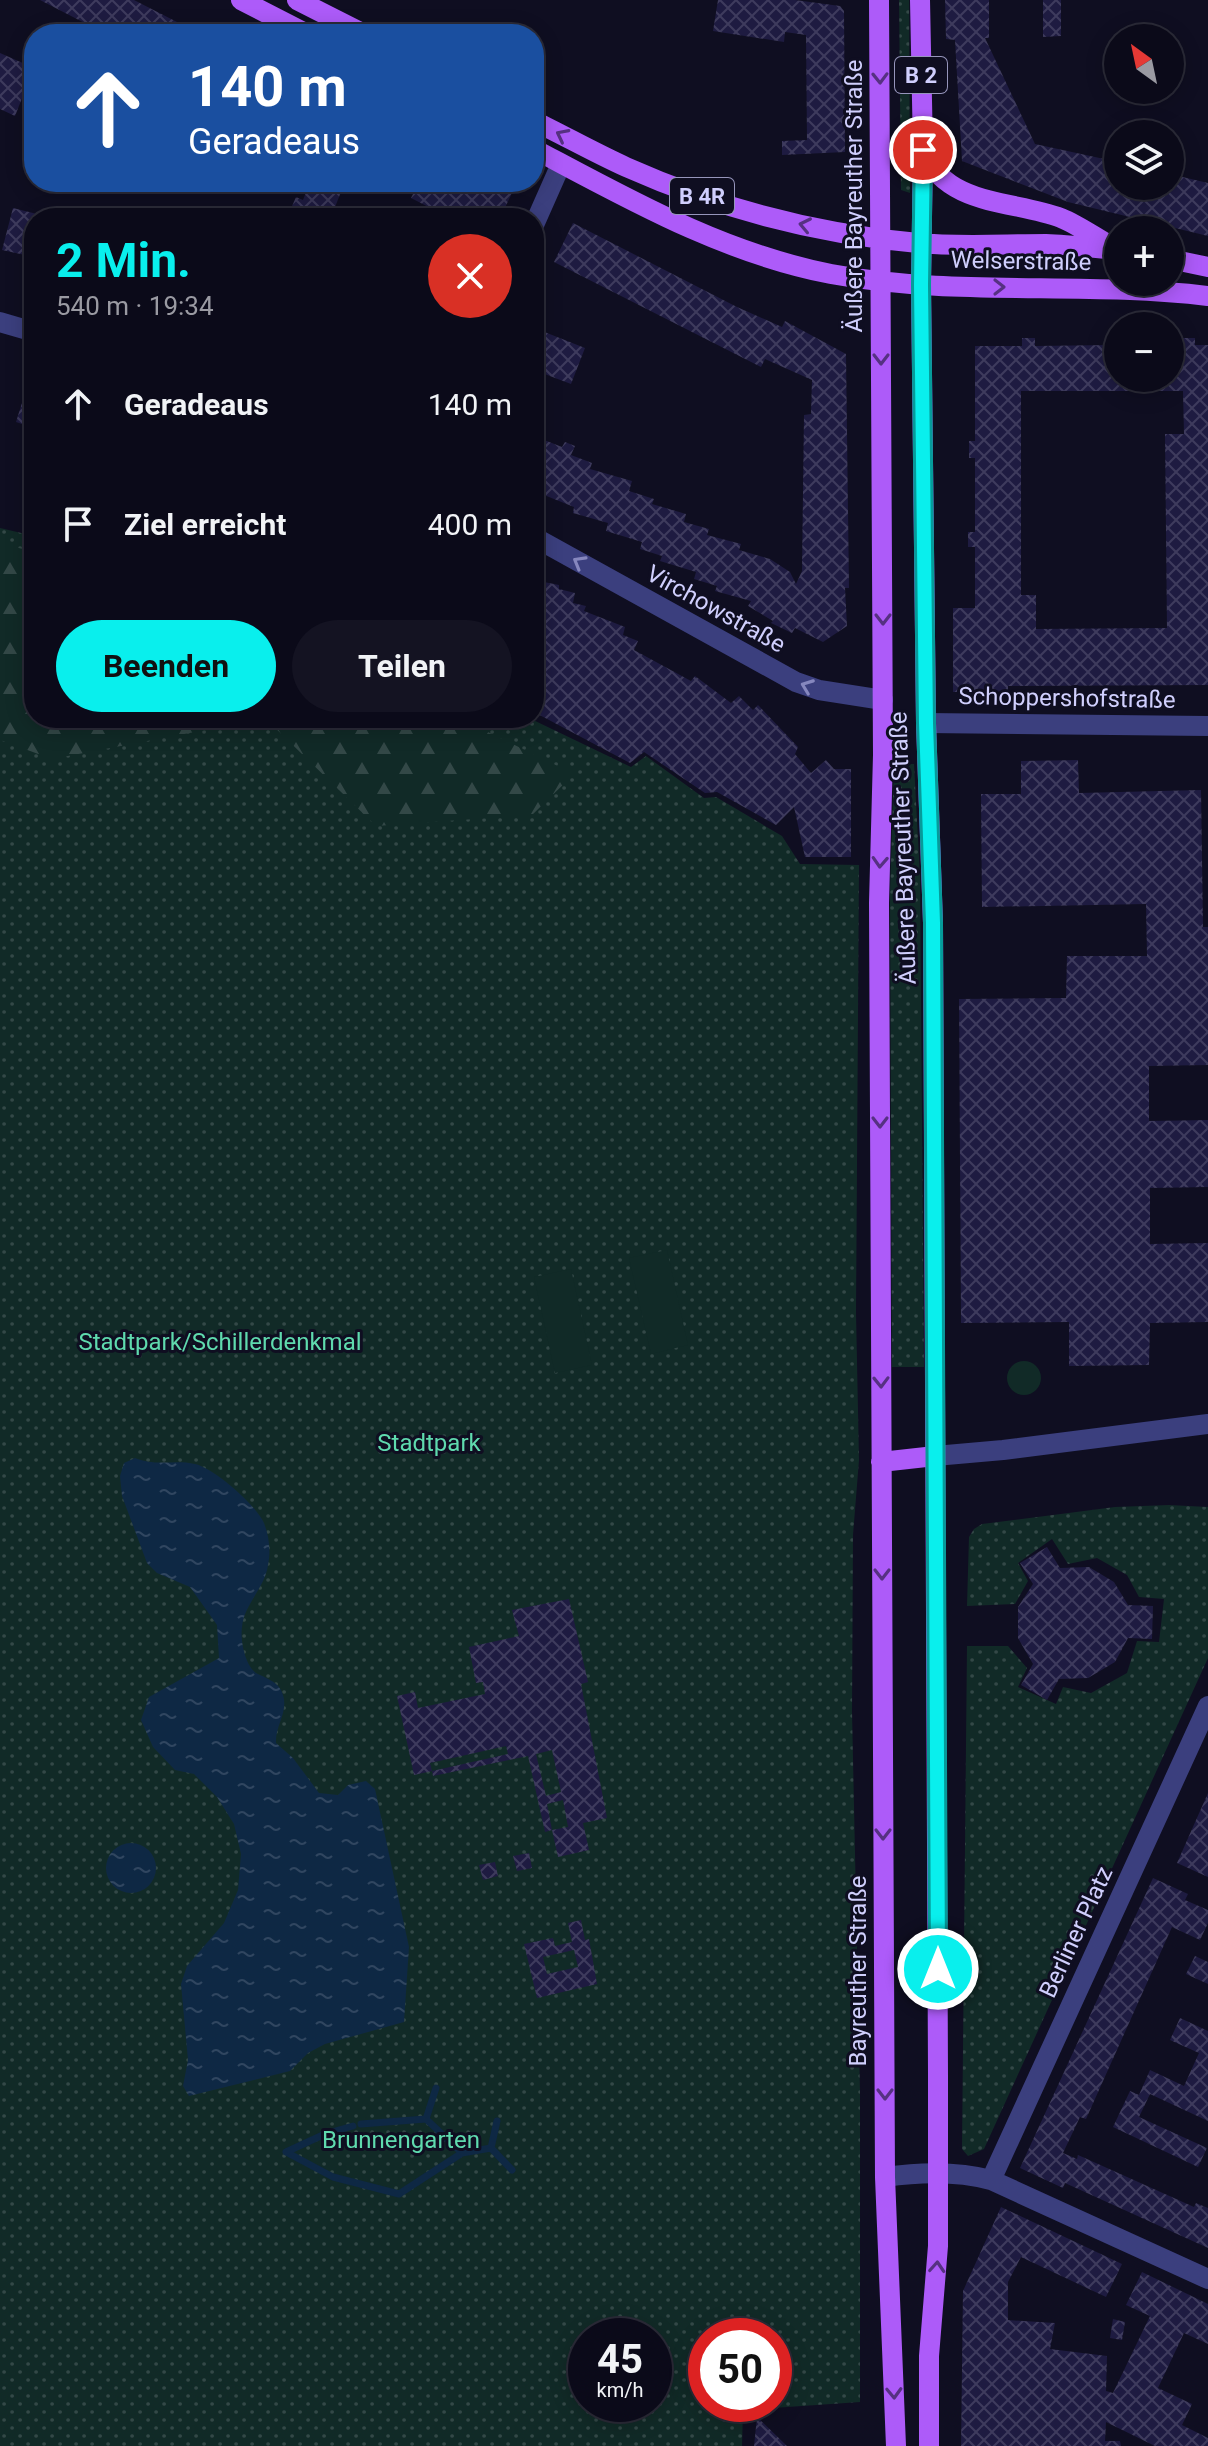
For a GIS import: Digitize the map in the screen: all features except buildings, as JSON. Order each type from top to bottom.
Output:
[{"type":"main road","points":[[241,0],[288,24]]},
{"type":"main road","points":[[297,0],[344,24]]},
{"type":"main road","name":"Äußere Bayreuther Straße","points":[[879,0],[883,700],[879,903],[882,1496]]},
{"type":"main road","name":"Äußere Bayreuther Straße","points":[[920,0],[926,723],[933,923],[938,2174]]},
{"type":"main road","name":"B 4R","points":[[544,126],[623,166],[709,199],[790,222],[921,244]]},
{"type":"main road","points":[[923,150],[934,170],[948,183],[983,199],[1060,218],[1104,242]]},
{"type":"main road","name":"B 4R","points":[[544,155],[657,215],[727,245],[806,269],[881,281]]},
{"type":"main road","name":"Welserstraße","points":[[921,244],[1050,244],[1104,249]]},
{"type":"main road","points":[[1184,262],[1208,267]]},
{"type":"main road","name":"Welserstraße","points":[[881,281],[921,285],[1098,287],[1208,296]]},
{"type":"main road","points":[[881,1462],[935,1456]]},
{"type":"main road","name":"Bayreuther Straße","points":[[882,1496],[885,2177],[896,2446]]},
{"type":"main road","points":[[929,2446],[928,2373],[938,2255],[938,2174]]},
{"type":"street","points":[[542,208],[561,164]]},
{"type":"street","points":[[0,322],[24,329]]},
{"type":"street","name":"Virchowstraße","points":[[544,543],[796,682],[819,690],[883,700]]},
{"type":"street","name":"Schoppershofstraße","points":[[926,723],[1208,726]]},
{"type":"street","points":[[935,1456],[1208,1424]]},
{"type":"street","name":"Berliner Platz","points":[[991,2180],[1208,1706]]},
{"type":"street","points":[[885,2177],[938,2174],[991,2180],[1208,2279]]},
{"type":"green space","points":[[899,0],[909,0],[910,193],[901,190]]},
{"type":"green space","name":"Stadtpark","points":[[0,528],[24,534],[24,728],[544,728],[544,725],[631,767],[646,756],[704,798],[716,797],[782,836],[800,864],[859,865],[856,1313],[859,1460],[853,1535],[852,1711],[860,2092],[860,2402],[792,2407],[792,2318],[688,2318],[688,2422],[743,2422],[742,2446],[0,2446]]},
{"type":"green space","points":[[0,543],[24,549],[24,728],[216,728],[52,759],[0,740]]},
{"type":"green space","points":[[275,728],[480,728],[574,774],[532,815],[376,826]]},
{"type":"green space","points":[[894,764],[914,764],[920,877],[924,1367],[892,1367],[890,894]]},
{"type":"green space","points":[[667,1250],[688,1345],[651,1354],[629,1258]]},
{"type":"green space","points":[[571,1269],[592,1365],[555,1373],[534,1277]]},
{"type":"green space","points":[[1024,1361],[1036,1366],[1041,1378],[1036,1390],[1024,1395],[1012,1390],[1007,1378],[1012,1366]]},
{"type":"green space","points":[[1115,1507],[1208,1507],[1208,1658],[984,2149],[968,2156],[962,2149],[967,1646],[1008,1646],[1027,1668],[1018,1687],[1056,1704],[1063,1687],[1091,1693],[1127,1673],[1137,1641],[1159,1642],[1164,1599],[1139,1597],[1127,1575],[1097,1558],[1068,1564],[1052,1539],[1018,1563],[1028,1581],[1015,1604],[967,1606],[969,1537],[982,1524]]},
{"type":"water","points":[[135,1458],[203,1467],[244,1497],[260,1515],[267,1533],[269,1560],[242,1627],[246,1658],[256,1673],[281,1690],[284,1711],[276,1743],[293,1758],[319,1793],[338,1795],[348,1785],[366,1781],[375,1789],[409,1947],[404,2022],[325,2044],[308,2053],[290,2071],[189,2096],[183,2086],[188,2060],[181,1984],[187,1966],[224,1923],[238,1890],[241,1854],[234,1824],[217,1797],[194,1774],[175,1770],[153,1747],[141,1720],[149,1697],[219,1658],[217,1625],[190,1587],[157,1573],[147,1563],[122,1496],[120,1476],[124,1463]]},
{"type":"water","points":[[131,1843],[149,1850],[156,1868],[149,1886],[131,1893],[113,1886],[106,1868],[113,1850]]},
{"type":"waterway","points":[[426,2119],[436,2088]]},
{"type":"waterway","points":[[361,2124],[426,2119],[462,2153]]},
{"type":"waterway","points":[[491,2148],[497,2121]]},
{"type":"waterway","points":[[353,2126],[325,2134],[286,2152],[333,2177],[399,2194],[462,2153],[491,2148]]},
{"type":"waterway","points":[[491,2148],[512,2170]]},
{"type":"route","points":[[923,150],[921,285],[926,723],[933,923],[938,1969]]},
{"type":"park label","name":"Stadtpark/Schillerdenkmal","points":[[220,1342]]},
{"type":"park label","name":"Brunnengarten","points":[[401,2140]]}]
